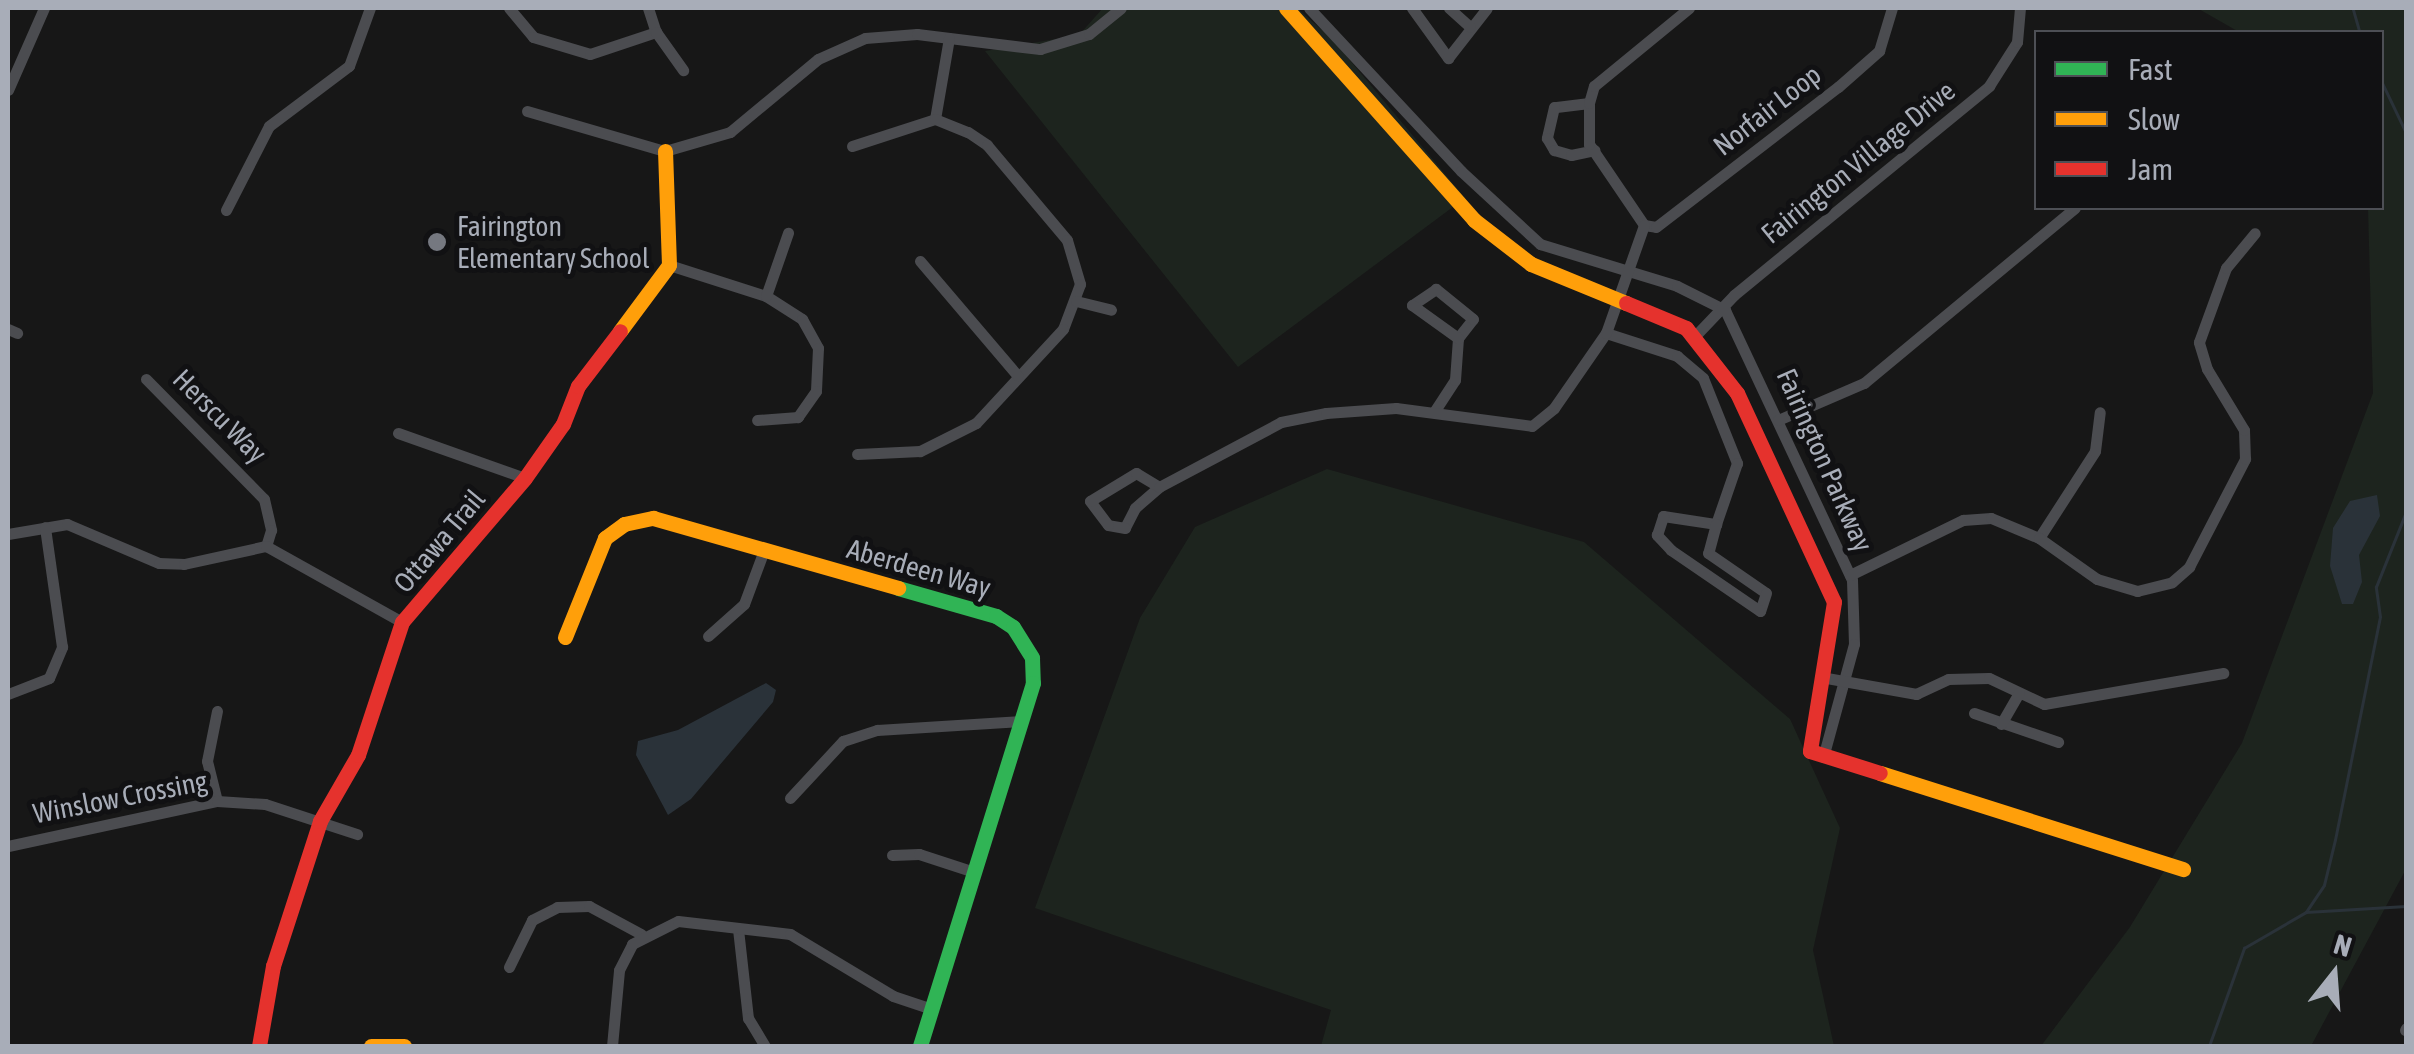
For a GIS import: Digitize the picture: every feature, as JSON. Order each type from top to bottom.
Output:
[{"type":"street","points":[[8,90],[44,8]]},
{"type":"street","points":[[226,210],[269,126],[350,66],[370,8]]},
{"type":"street","points":[[509,8],[533,37],[590,54],[656,32]]},
{"type":"street","points":[[648,8],[656,32],[683,70]]},
{"type":"street","points":[[527,112],[664,151],[730,132],[838,49],[886,35],[1040,49],[1090,34],[1120,8]]},
{"type":"street","points":[[1286,8],[1474,220],[1531,264],[1695,336]]},
{"type":"street","points":[[1310,8],[1511,222],[1540,244],[1627,272],[1724,310]]},
{"type":"street","points":[[1412,8],[1448,58],[1487,8]]},
{"type":"street","points":[[1449,8],[1470,27]]},
{"type":"street","points":[[1159,488],[1136,473],[1090,501],[1108,525],[1125,528],[1135,508],[1159,488],[1281,422],[1368,406],[1532,426],[1554,408],[1606,334],[1644,225],[1594,150],[1589,103],[1594,86],[1689,8]]},
{"type":"street","name":"Norfair Loop","points":[[1644,225],[1656,226],[1838,87],[1879,51],[1892,8]]},
{"type":"street","name":"Fairington Village Drive","points":[[1695,336],[1724,310],[1734,295],[1989,86],[2017,42],[2020,8]]},
{"type":"street","points":[[935,119],[948,38]]},
{"type":"street","points":[[1589,103],[1554,108],[1547,138],[1554,150],[1570,155],[1594,150]]},
{"type":"street","points":[[852,146],[935,119],[987,145],[1041,206],[1076,260],[1076,301],[1045,352],[1018,374],[1004,399],[945,440],[920,450],[857,454]]},
{"type":"street","points":[[664,151],[669,265],[766,296],[802,318],[821,370],[798,417],[758,420]]},
{"type":"street","points":[[1778,420],[1864,384],[2073,210]]},
{"type":"street","points":[[1850,575],[1963,520],[1991,518],[2040,538],[2097,579],[2137,591],[2154,590],[2188,567],[2245,459],[2244,430],[2207,369],[2199,342],[2231,258],[2255,232]]},
{"type":"street","points":[[766,296],[788,233]]},
{"type":"street","points":[[920,260],[1018,374]]},
{"type":"street","name":"Ottawa Trail","points":[[258,1046],[273,966],[320,820],[358,755],[402,622],[525,478],[563,424],[578,386],[669,265]]},
{"type":"street","points":[[1434,412],[1454,380],[1458,338],[1473,319],[1436,289],[1412,305],[1458,338]]},
{"type":"street","points":[[1076,301],[1112,310]]},
{"type":"street","name":"Fairington Parkway","points":[[1695,336],[1737,392],[1825,572],[1834,602],[1808,744],[1823,758],[1854,644],[1850,575],[1724,310]]},
{"type":"street","points":[[1606,334],[1678,356],[1703,378],[1737,463],[1708,554],[1766,593],[1760,610],[1658,534],[1663,516],[1716,524]]},
{"type":"street","name":"Herscu Way","points":[[146,378],[264,499],[271,530],[266,546]]},
{"type":"street","points":[[2040,538],[2096,451],[2100,412]]},
{"type":"street","points":[[398,434],[525,478]]},
{"type":"street","name":"Aberdeen Way","points":[[564,637],[591,562],[604,538],[624,524],[653,518],[996,616],[1012,626],[1032,658],[1022,721],[920,1046]]},
{"type":"street","points":[[8,694],[49,678],[62,647],[45,527]]},
{"type":"street","points":[[8,534],[45,527],[90,528],[159,563],[266,546],[402,622]]},
{"type":"street","points":[[708,636],[744,604],[763,552]]},
{"type":"street","points":[[1821,677],[1916,694],[1948,679],[1989,678],[2044,704],[2101,699],[2223,673]]},
{"type":"street","points":[[2001,724],[2019,694]]},
{"type":"street","points":[[217,711],[208,760],[217,801]]},
{"type":"street","points":[[1974,713],[2058,742]]},
{"type":"street","points":[[790,798],[843,740],[877,730],[1022,721]]},
{"type":"street","points":[[1823,758],[2184,869]]},
{"type":"street","name":"Winslow Crossing","points":[[8,846],[217,801],[265,804],[357,834]]},
{"type":"street","points":[[892,855],[919,854],[974,872]]},
{"type":"street","points":[[509,967],[532,920],[557,907],[588,906],[641,934]]},
{"type":"street","points":[[612,1046],[619,970],[641,934],[678,921],[805,939],[893,996],[932,1009]]},
{"type":"street","points":[[738,929],[748,1018],[765,1046]]},
{"type":"street","points":[[371,1046],[404,1046]]},
{"type":"shaded area","points":[[1103,8],[1297,8],[1333,40],[1465,198],[1238,367],[985,51],[1079,35]]},
{"type":"shaded area","points":[[2197,8],[2406,8],[2406,869],[2311,1046],[2041,1046],[2130,927],[2242,743],[2373,393],[2368,210],[2384,210],[2384,30],[2236,30]]},
{"type":"shaded area","points":[[1327,469],[1584,542],[1790,719],[1840,828],[1813,950],[1834,1046],[1321,1046],[1331,1010],[1035,908],[1140,618],[1195,527]]},
{"type":"shaded area","points":[[2377,495],[2380,516],[2359,555],[2362,582],[2353,604],[2342,604],[2330,566],[2333,528],[2350,501]]},
{"type":"shaded area","points":[[766,683],[776,690],[773,702],[691,799],[668,815],[636,755],[638,741],[678,730]]},
{"type":"waterway","points":[[2353,8],[2359,30]]},
{"type":"waterway","points":[[2384,86],[2406,132]]},
{"type":"waterway","points":[[2306,912],[2324,885],[2380,617],[2376,587],[2406,512]]},
{"type":"waterway","points":[[2209,1046],[2244,948],[2306,912],[2406,906]]},
{"type":"traffic: fast","points":[[898,588],[996,616],[1013,627],[1032,658],[1033,683],[920,1046]]},
{"type":"traffic: slow","points":[[1286,8],[1474,220],[1531,264],[1626,303]]},
{"type":"traffic: slow","points":[[620,331],[669,265],[665,151]]},
{"type":"traffic: slow","points":[[565,637],[605,538],[624,524],[653,518],[898,588]]},
{"type":"traffic: slow","points":[[1880,773],[2183,869]]},
{"type":"traffic: slow","points":[[371,1046],[404,1046]]},
{"type":"traffic: jam","points":[[1626,303],[1686,328],[1737,393],[1834,602],[1810,751],[1880,773]]},
{"type":"traffic: jam","points":[[259,1046],[273,966],[320,821],[358,755],[402,622],[525,478],[563,424],[578,386],[620,331]]},
{"type":"place","name":"Fairington Elementary School","points":[[437,242]]}]
